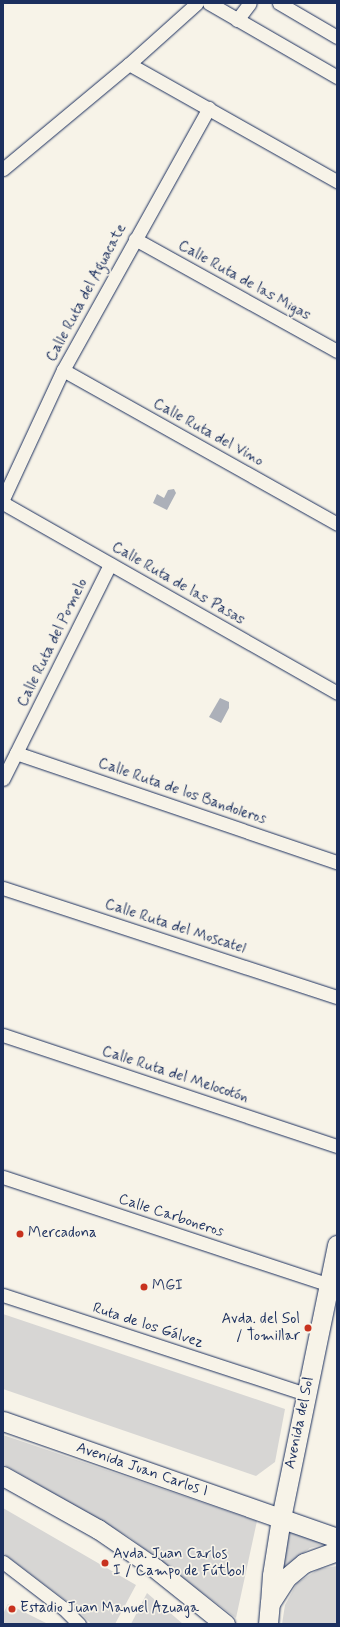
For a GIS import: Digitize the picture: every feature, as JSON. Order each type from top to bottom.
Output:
[{"type":"street","points":[[3,169],[129,64],[197,3]]},
{"type":"street","points":[[209,3],[337,77]]},
{"type":"street","points":[[237,20],[250,3]]},
{"type":"street","points":[[279,3],[337,37]]},
{"type":"street","points":[[129,64],[337,181]]},
{"type":"street","name":"Calle Ruta del Aguacate","points":[[3,499],[64,370],[135,239],[209,108]]},
{"type":"street","name":"Calle Ruta de las Migas","points":[[135,239],[337,351]]},
{"type":"street","name":"Calle Ruta del Vino","points":[[64,370],[337,524]]},
{"type":"street","name":"Calle Ruta de las Pasas","points":[[3,503],[337,693]]},
{"type":"street","name":"Calle Ruta del Pomelo","points":[[3,779],[110,564]]},
{"type":"street","name":"Calle Ruta de los Bandoleros","points":[[16,753],[337,862]]},
{"type":"street","name":"Calle Ruta del Moscatel","points":[[3,888],[337,997]]},
{"type":"street","name":"Calle Ruta del Melocotón","points":[[3,1035],[337,1146]]},
{"type":"street","name":"Calle Carboneros","points":[[3,1177],[329,1285]]},
{"type":"street","name":"Avenida del Sol","points":[[268,1624],[272,1575],[281,1518],[337,1245]]},
{"type":"street","name":"Ruta de los Gálvez","points":[[3,1295],[306,1394]]},
{"type":"street","name":"Avenida Juan Carlos I","points":[[3,1421],[337,1538]]},
{"type":"street","points":[[3,1476],[98,1529],[155,1568],[225,1624]]},
{"type":"street","points":[[270,1603],[286,1578],[304,1563],[337,1551]]},
{"type":"street","points":[[3,1562],[63,1608],[79,1624]]},
{"type":"shaded area","points":[[174,489],[176,493],[167,510],[153,503],[157,494],[164,498],[168,490]]},
{"type":"shaded area","points":[[220,698],[229,702],[229,708],[221,723],[209,717]]},
{"type":"shaded area","points":[[3,1314],[285,1409],[275,1462],[256,1476],[3,1389]]},
{"type":"shaded area","points":[[3,1435],[257,1521],[236,1618],[129,1537],[3,1464]]},
{"type":"shaded area","points":[[3,1508],[136,1585],[115,1624],[91,1624],[77,1609],[3,1553]]},
{"type":"shaded area","points":[[289,1529],[330,1543],[310,1548],[280,1570]]},
{"type":"shaded area","points":[[337,1566],[337,1624],[282,1624],[285,1605],[297,1583],[319,1569]]},
{"type":"shaded area","points":[[147,1593],[183,1624],[131,1624]]},
{"type":"shaded area","name":"Estadio Juan Manuel Azuaga","points":[[8,1604],[48,1624],[3,1624],[3,1614]]},
{"type":"place","name":"Mercadona","points":[[20,1234]]},
{"type":"place","name":"MGI","points":[[144,1287]]},
{"type":"place","name":"Avda. del Sol / Tomillar","points":[[308,1328]]},
{"type":"place","name":"Avda. Juan Carlos I / Campo de Fútbol","points":[[105,1563]]},
{"type":"place","name":"Estadio Juan Manuel Azuaga","points":[[12,1609]]}]
